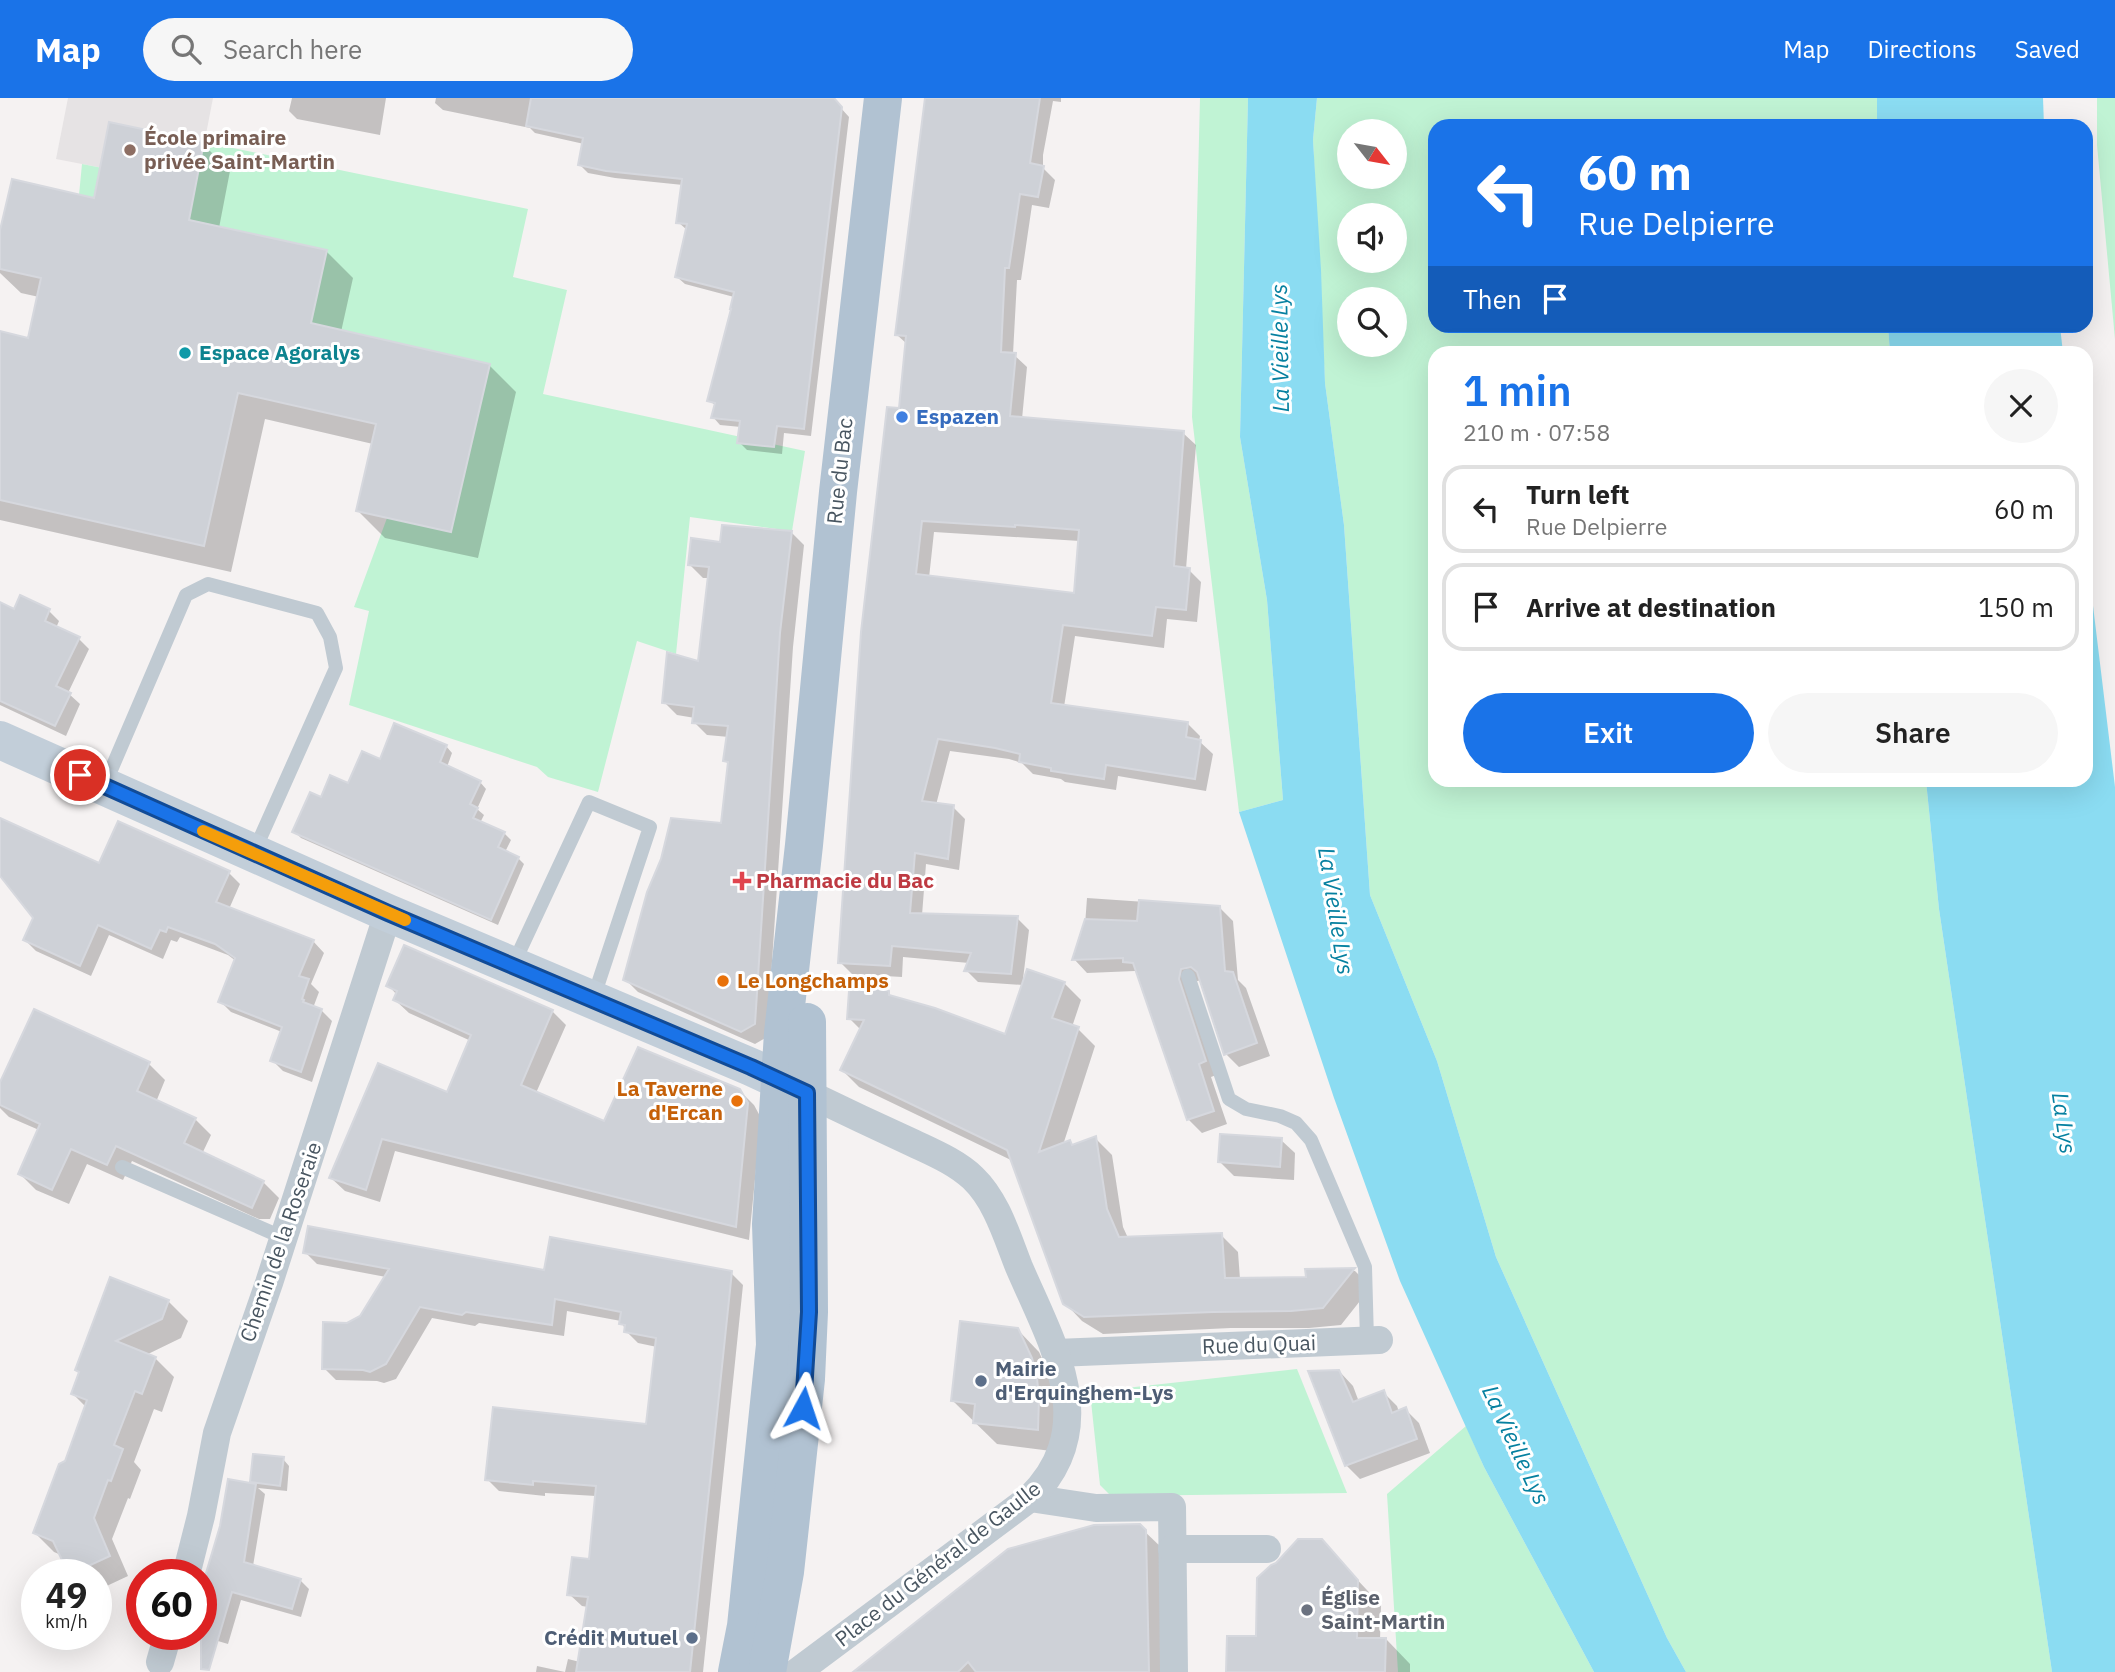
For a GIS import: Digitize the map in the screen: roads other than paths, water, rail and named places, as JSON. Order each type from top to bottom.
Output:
[{"type":"main road","name":"Rue du Bac","points":[[793,1087],[789,971],[838,492],[883,98]]},
{"type":"main road","name":"Place du Général de Gaulle","points":[[765,1668],[746,1626],[775,1345],[771,1242],[793,1087]]},
{"type":"street","points":[[1,742],[388,913],[793,1087]]},
{"type":"street","name":"Chemin de la Roseraie","points":[[190,1559],[216,1433],[284,1238],[388,913]]},
{"type":"street","name":"Place du Général de Gaulle","points":[[765,1668],[1030,1498],[1042,1486],[1058,1460],[1066,1430],[1067,1390],[1056,1353],[995,1209],[973,1178],[939,1156],[793,1087]]},
{"type":"street","name":"Rue du Quai","points":[[1056,1353],[1373,1340]]},
{"type":"street","points":[[1030,1498],[1096,1508],[1172,1507],[1174,1672]]},
{"type":"street","points":[[1172,1549],[1267,1549]]},
{"type":"street","points":[[160,1662],[163,1650]]},
{"type":"lane","points":[[104,786],[186,595],[208,584],[317,613],[330,637],[336,668],[254,853]]},
{"type":"lane","points":[[512,967],[589,802],[650,827],[593,1001]]},
{"type":"lane","points":[[1188,976],[1229,1099],[1246,1108],[1288,1119],[1311,1140],[1365,1268],[1373,1340]]},
{"type":"lane","points":[[122,1167],[284,1238]]},
{"type":"water","name":"La Vieille Lys","points":[[1248,98],[1317,98],[1313,140],[1325,383],[1344,525],[1370,895],[1437,1061],[1496,1257],[1667,1638],[1686,1672],[1594,1672],[1484,1467],[1400,1281],[1334,1098],[1239,812],[1283,800],[1267,600],[1240,437]]},
{"type":"water","points":[[1877,98],[2043,98],[2044,119],[1877,119]]},
{"type":"water","points":[[1889,333],[2061,333],[2062,346],[1889,346]]},
{"type":"water","name":"La Lys","points":[[2093,606],[2115,787],[2115,1672],[2052,1672],[1939,909],[1927,787],[2093,787]]},
{"type":"place","name":"École primaire privée Saint-Martin","points":[[130,150]]},
{"type":"place","name":"Espace Agoralys","points":[[185,353]]},
{"type":"place","name":"Espazen","points":[[902,417]]},
{"type":"place","name":"Pharmacie du Bac","points":[[742,881]]},
{"type":"place","name":"Le Longchamps","points":[[723,981]]},
{"type":"place","name":"La Taverne d'Ercan","points":[[737,1101]]},
{"type":"place","name":"Mairie d'Erquinghem-Lys","points":[[981,1381]]},
{"type":"place","name":"Église Saint-Martin","points":[[1307,1610]]},
{"type":"place","name":"Crédit Mutuel","points":[[692,1638]]}]
